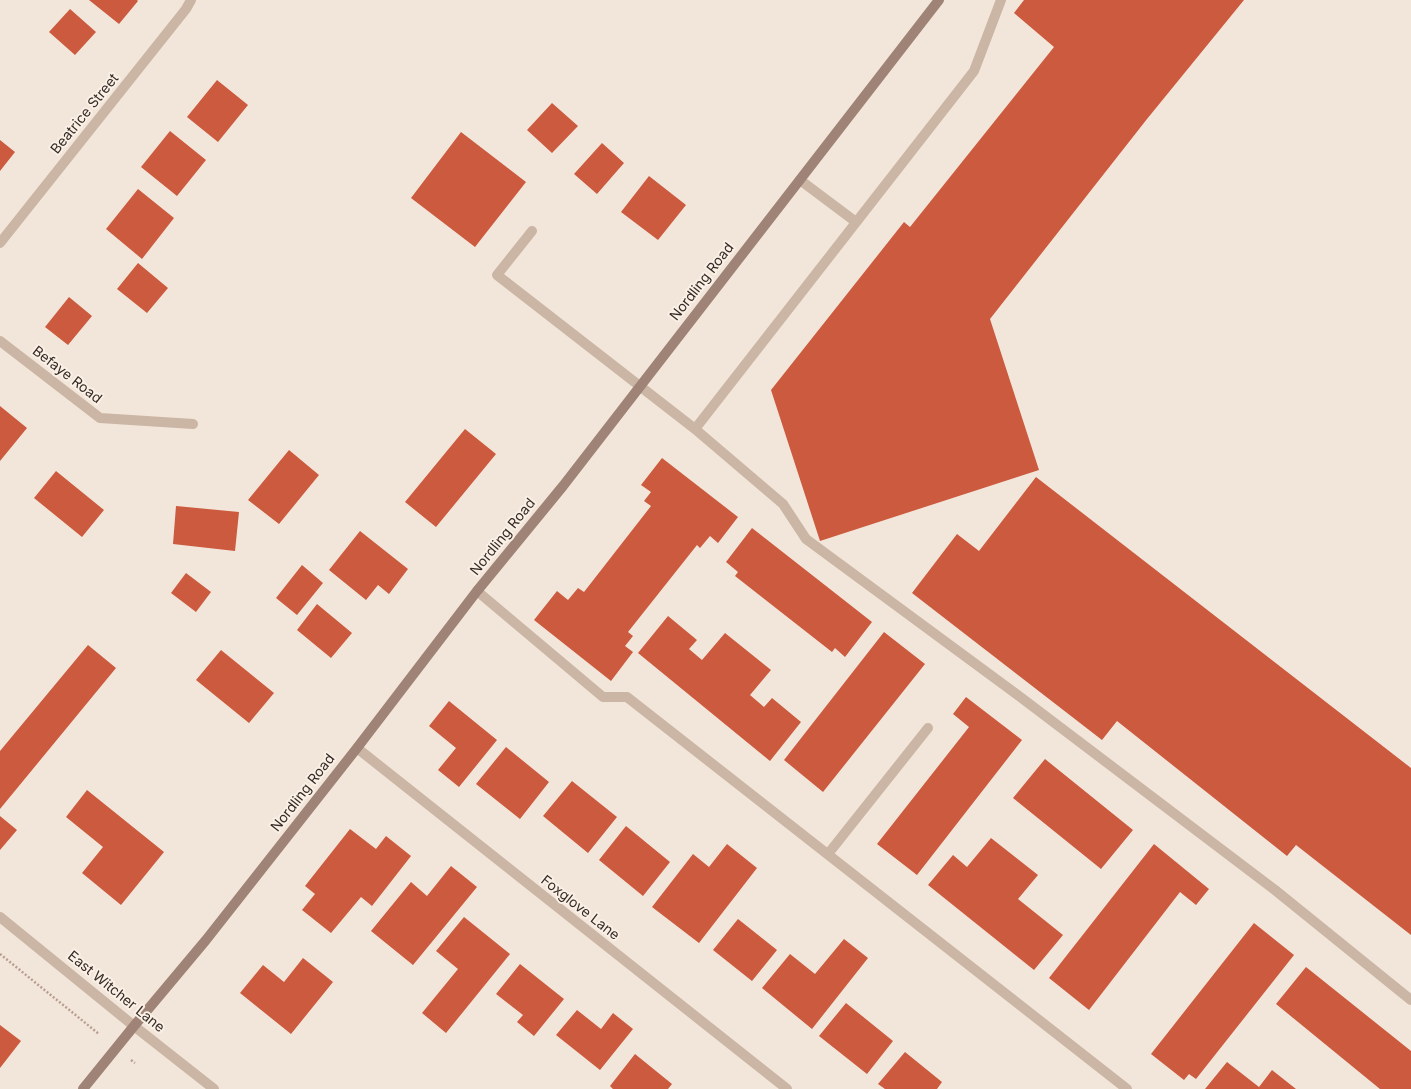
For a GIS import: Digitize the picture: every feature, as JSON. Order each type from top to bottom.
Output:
[{"type":"street","name":"Beatrice Street","points":[[0,243],[186,9],[191,0]]},
{"type":"street","name":"Nordling Road","points":[[83,1089],[206,940],[357,748],[477,591],[563,486],[939,0]]},
{"type":"street","points":[[695,429],[974,71],[1001,0]]},
{"type":"street","points":[[800,180],[856,222]]},
{"type":"street","points":[[532,230],[497,274],[695,429],[783,504],[806,539],[1019,696],[1274,890],[1411,1000]]},
{"type":"street","name":"Befaye Road","points":[[0,341],[100,418],[193,424]]},
{"type":"street","points":[[477,591],[603,697],[627,697],[1127,1089]]},
{"type":"street","points":[[828,854],[928,728]]},
{"type":"street","name":"Foxglove Lane","points":[[357,748],[786,1089]]},
{"type":"street","name":"East Witcher Lane","points":[[0,917],[214,1089]]},
{"type":"path","points":[[0,954],[99,1034]]},
{"type":"path","points":[[131,1059],[135,1063]]},
{"type":"building","points":[[89,0],[137,0],[138,1],[119,24]]},
{"type":"building","points":[[1024,0],[1244,0],[1147,119],[990,319],[1039,470],[820,541],[771,390],[904,222],[910,227],[1054,47],[1014,13]]},
{"type":"building","points":[[70,9],[96,32],[75,55],[49,32]]},
{"type":"building","points":[[217,80],[248,105],[218,142],[187,117]]},
{"type":"building","points":[[552,103],[578,126],[552,153],[527,130]]},
{"type":"building","points":[[170,131],[206,160],[177,196],[141,167]]},
{"type":"building","points":[[461,132],[526,182],[475,247],[411,198]]},
{"type":"building","points":[[0,140],[15,152],[0,171]]},
{"type":"building","points":[[602,143],[624,163],[597,194],[574,174]]},
{"type":"building","points":[[649,176],[686,205],[658,240],[621,212]]},
{"type":"building","points":[[138,189],[174,218],[142,259],[106,229]]},
{"type":"building","points":[[138,263],[168,288],[147,313],[117,289]]},
{"type":"building","points":[[69,297],[92,316],[68,345],[45,327]]},
{"type":"building","points":[[0,406],[27,428],[0,461]]},
{"type":"building","points":[[465,429],[496,454],[436,527],[405,502]]},
{"type":"building","points":[[289,450],[319,475],[279,524],[248,500]]},
{"type":"building","points":[[662,458],[738,517],[718,543],[710,536],[700,548],[697,545],[628,632],[633,636],[625,646],[633,652],[611,681],[534,620],[557,591],[568,600],[578,588],[584,592],[651,506],[644,501],[651,492],[641,485]]},
{"type":"building","points":[[56,471],[104,510],[82,537],[34,498]]},
{"type":"building","points":[[1036,477],[1411,768],[1411,935],[1296,845],[1287,856],[1117,721],[1102,740],[912,593],[957,534],[979,551]]},
{"type":"building","points":[[176,506],[239,512],[235,551],[173,544]]},
{"type":"building","points":[[752,528],[872,622],[845,657],[835,648],[832,652],[735,576],[738,572],[726,562]]},
{"type":"building","points":[[360,531],[408,569],[389,594],[378,585],[366,600],[329,570]]},
{"type":"building","points":[[302,565],[323,583],[297,615],[276,598]]},
{"type":"building","points":[[186,573],[211,592],[196,612],[171,593]]},
{"type":"building","points":[[317,604],[352,633],[331,658],[297,630]]},
{"type":"building","points":[[668,616],[697,640],[689,649],[702,660],[725,633],[771,670],[750,695],[764,707],[772,698],[801,722],[770,761],[638,653]]},
{"type":"building","points":[[884,632],[925,664],[823,792],[784,760]]},
{"type":"building","points":[[88,645],[116,668],[0,809],[0,751]]},
{"type":"building","points":[[221,650],[274,693],[249,723],[196,680]]},
{"type":"building","points":[[966,697],[1022,740],[917,875],[877,844],[969,727],[953,714]]},
{"type":"building","points":[[449,701],[497,740],[459,787],[438,770],[456,748],[429,726]]},
{"type":"building","points":[[506,747],[549,782],[520,819],[476,784]]},
{"type":"building","points":[[1045,759],[1133,830],[1101,869],[1013,798]]},
{"type":"building","points":[[572,781],[617,817],[588,853],[543,816]]},
{"type":"building","points":[[87,790],[164,852],[121,905],[82,873],[103,847],[66,817]]},
{"type":"building","points":[[0,816],[17,830],[0,850]]},
{"type":"building","points":[[626,826],[670,862],[643,896],[599,860]]},
{"type":"building","points":[[350,829],[376,849],[386,836],[411,856],[372,906],[361,897],[331,933],[302,910],[315,894],[305,886]]},
{"type":"building","points":[[991,838],[1038,875],[1018,899],[1063,935],[1034,970],[928,885],[953,855],[967,867]]},
{"type":"building","points":[[727,844],[757,868],[699,943],[652,907],[693,854],[709,867]]},
{"type":"building","points":[[1154,844],[1209,889],[1196,905],[1180,892],[1089,1010],[1049,978]]},
{"type":"building","points":[[451,866],[477,887],[413,965],[371,931],[411,882],[427,896]]},
{"type":"building","points":[[464,917],[510,954],[446,1033],[422,1013],[458,969],[436,951]]},
{"type":"building","points":[[738,919],[777,950],[752,981],[713,950]]},
{"type":"building","points":[[1254,923],[1294,955],[1196,1079],[1189,1074],[1184,1080],[1151,1054]]},
{"type":"building","points":[[844,939],[868,958],[812,1029],[762,988],[790,954],[815,974]]},
{"type":"building","points":[[303,958],[333,982],[291,1034],[240,993],[263,965],[284,982]]},
{"type":"building","points":[[520,964],[564,999],[534,1036],[517,1022],[523,1015],[496,994]]},
{"type":"building","points":[[1306,967],[1411,1051],[1411,1089],[1380,1089],[1276,1004]]},
{"type":"building","points":[[846,1003],[893,1041],[867,1074],[819,1036]]},
{"type":"building","points":[[577,1010],[601,1029],[613,1013],[633,1029],[600,1070],[556,1035]]},
{"type":"building","points":[[0,1025],[21,1041],[0,1068]]},
{"type":"building","points":[[905,1052],[942,1082],[937,1089],[885,1089],[878,1084]]},
{"type":"building","points":[[635,1054],[672,1084],[668,1089],[613,1089],[610,1086]]},
{"type":"building","points":[[1227,1062],[1259,1087],[1272,1070],[1296,1089],[1205,1089]]}]
